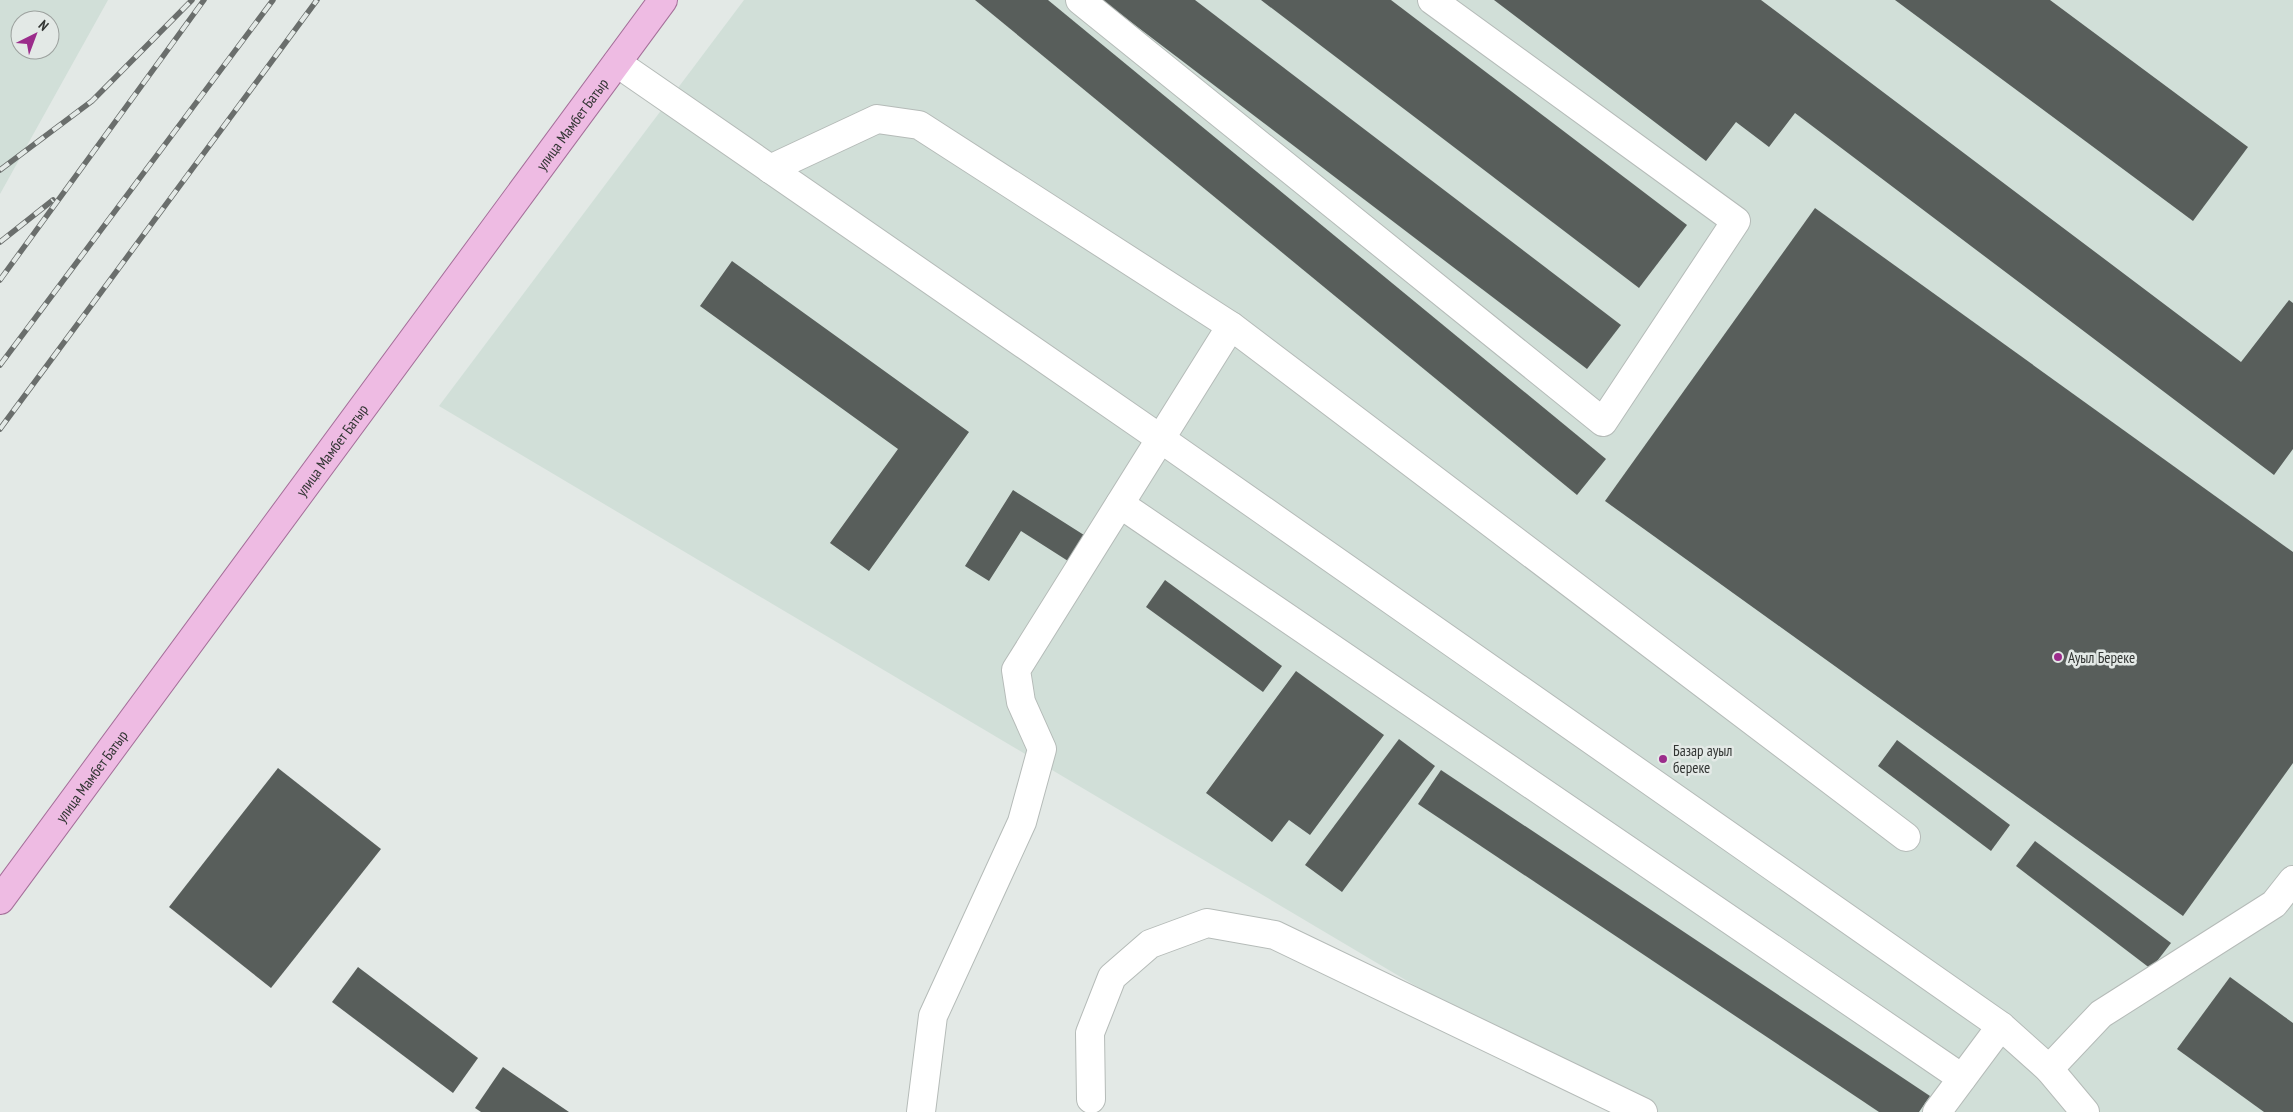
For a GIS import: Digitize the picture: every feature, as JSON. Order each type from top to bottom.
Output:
[{"type":"main road","name":"улица Мамбет Батыр","points":[[0,900],[663,0]]},
{"type":"lane","points":[[1080,0],[1603,422],[1736,221],[1432,0]]},
{"type":"lane","points":[[617,63],[1161,439],[2001,1026],[2049,1069],[2085,1112]]},
{"type":"lane","points":[[770,169],[877,119],[919,124],[1231,326],[1906,837]]},
{"type":"lane","points":[[921,1112],[933,1016],[1022,822],[1042,749],[1021,702],[1016,670],[1231,326]]},
{"type":"lane","points":[[1120,504],[1962,1078]]},
{"type":"lane","points":[[2049,1069],[2101,1014],[2274,904],[2293,880]]},
{"type":"lane","points":[[1093,1108],[1090,1033],[1112,977],[1150,944],[1207,923],[1275,934],[1643,1112]]},
{"type":"lane","points":[[1937,1112],[2001,1026]]},
{"type":"shaded area","points":[[0,0],[108,0],[0,194]]},
{"type":"shaded area","name":"Базар ауыл береке","points":[[744,0],[2293,0],[2293,1112],[1628,1112],[439,406]]},
{"type":"building","points":[[975,0],[1048,0],[1606,459],[1577,495]]},
{"type":"building","points":[[1102,0],[1195,0],[1621,325],[1587,369]]},
{"type":"building","points":[[1261,0],[1391,0],[1687,225],[1639,288]]},
{"type":"building","points":[[1494,0],[1761,0],[2241,362],[2289,300],[2293,303],[2293,449],[2274,475],[1795,113],[1769,147],[1736,122],[1706,161]]},
{"type":"building","points":[[1895,0],[2050,0],[2248,147],[2193,221]]},
{"type":"building","name":"Ауыл Береке","points":[[1815,208],[2293,552],[2293,763],[2183,916],[1605,501]]},
{"type":"building","points":[[732,261],[969,432],[869,571],[830,543],[898,449],[700,306]]},
{"type":"building","points":[[1013,490],[1095,542],[1079,568],[1021,531],[989,581],[965,566]]},
{"type":"building","points":[[1165,580],[1282,666],[1263,692],[1146,607]]},
{"type":"building","points":[[1296,671],[1384,735],[1310,835],[1289,820],[1272,842],[1206,793]]},
{"type":"building","points":[[1399,739],[1435,766],[1342,892],[1305,865]]},
{"type":"building","points":[[1897,740],[2010,825],[1991,851],[1878,766]]},
{"type":"building","points":[[278,768],[381,849],[271,988],[169,907]]},
{"type":"building","points":[[1441,770],[1930,1096],[1919,1112],[1879,1112],[1418,804]]},
{"type":"building","points":[[2035,841],[2171,943],[2151,969],[2016,866]]},
{"type":"building","points":[[358,967],[478,1058],[453,1093],[332,1002]]},
{"type":"building","points":[[2230,977],[2293,1023],[2293,1112],[2264,1112],[2177,1049]]},
{"type":"building","points":[[503,1067],[569,1112],[481,1112],[475,1108]]},
{"type":"railway","points":[[0,170],[92,101],[192,0]]},
{"type":"railway","points":[[0,280],[204,0]]},
{"type":"railway","points":[[0,365],[273,0]]},
{"type":"railway","points":[[0,429],[317,0]]},
{"type":"railway","points":[[0,242],[53,200]]},
{"type":"place","name":"Ауыл Береке","points":[[2058,657]]},
{"type":"place","name":"Базар ауыл береке","points":[[1663,759]]}]
